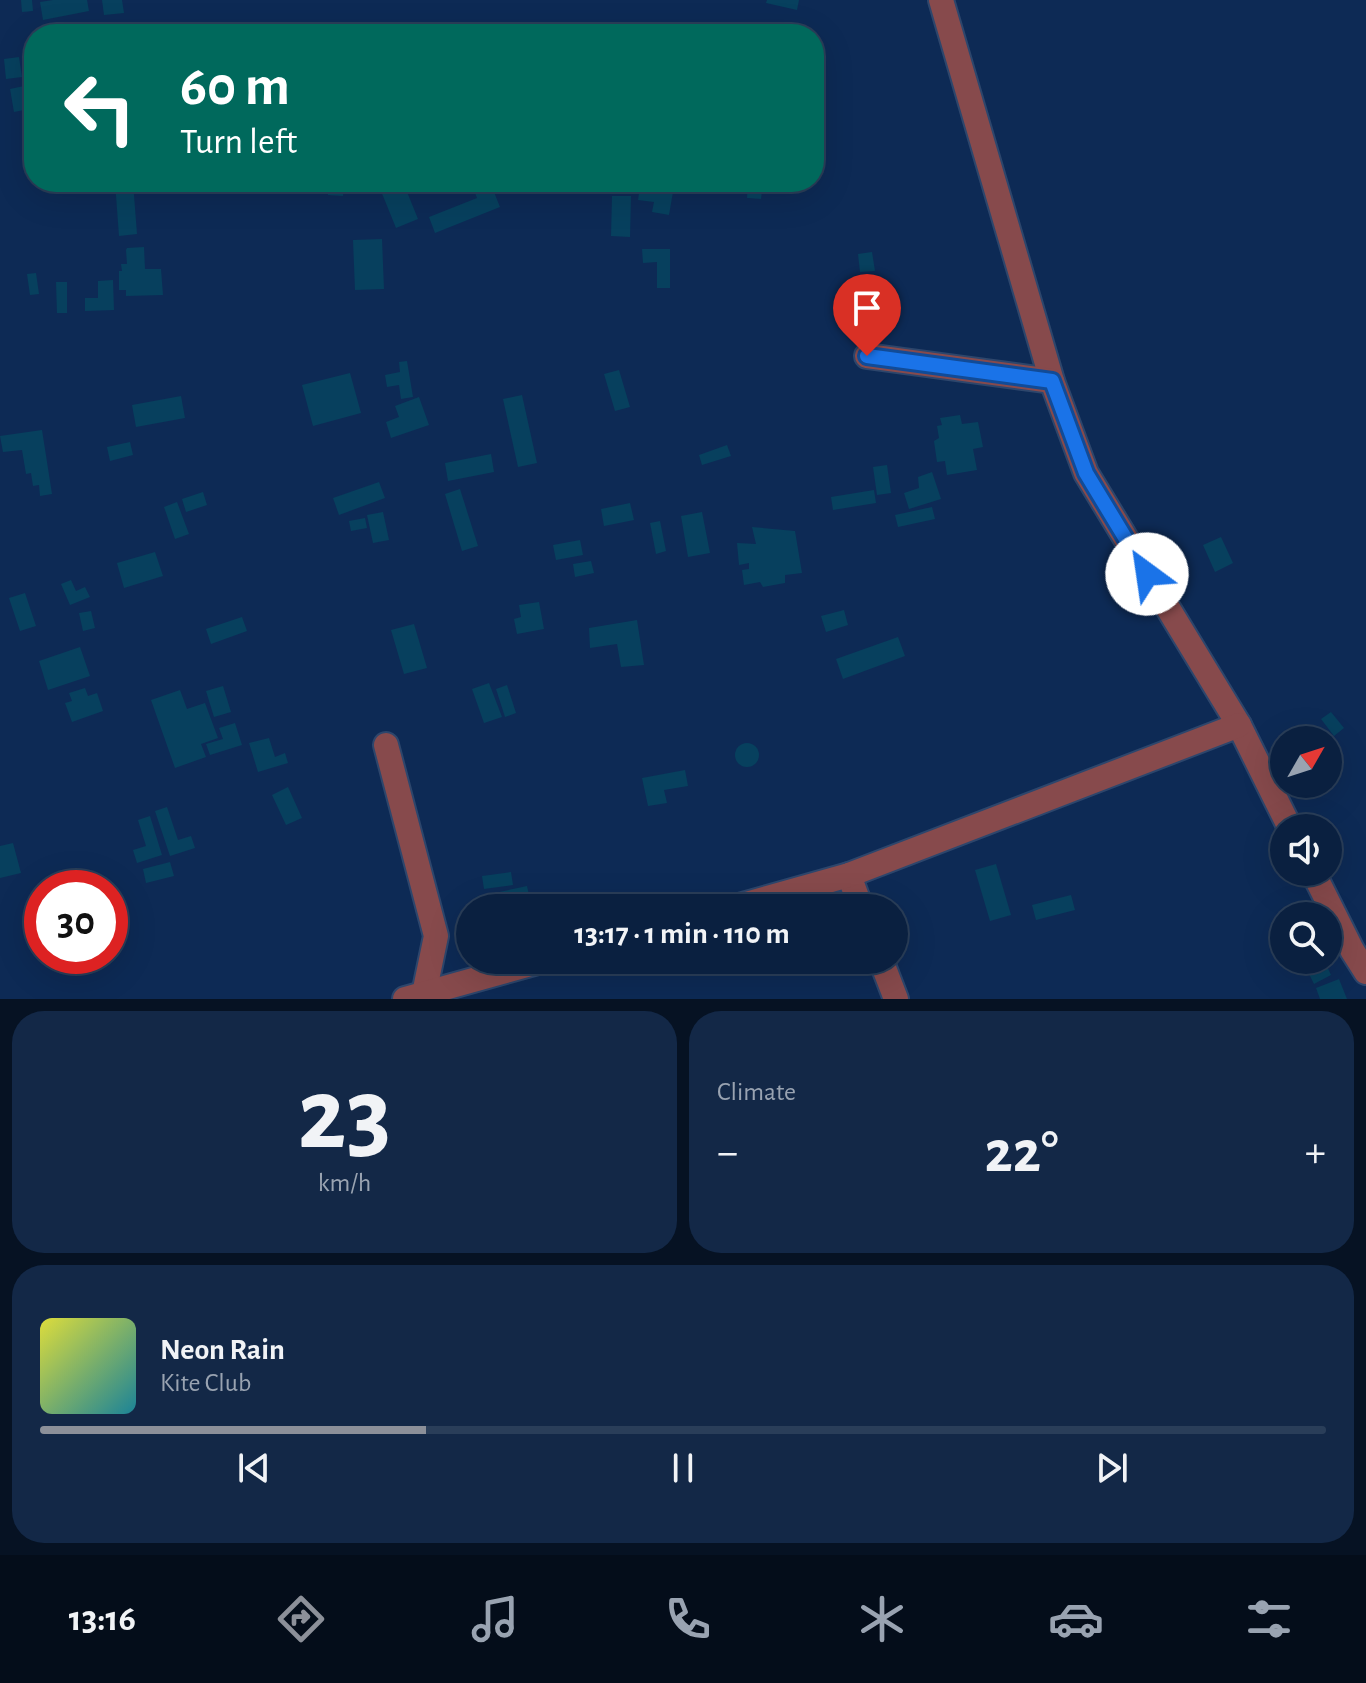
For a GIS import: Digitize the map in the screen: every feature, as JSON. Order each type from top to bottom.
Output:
[{"type":"street","points":[[941,0],[1052,381],[1086,473],[1239,725],[1283,814]]},
{"type":"street","points":[[867,356],[1052,381]]},
{"type":"street","points":[[782,894],[849,875],[1239,725]]},
{"type":"street","points":[[386,745],[436,936],[418,997]]},
{"type":"street","points":[[849,875],[856,894]]},
{"type":"street","points":[[1320,886],[1366,972]]},
{"type":"street","points":[[418,997],[497,974]]},
{"type":"street","points":[[886,974],[896,999]]},
{"type":"building","points":[[21,0],[32,0],[33,11],[22,12]]},
{"type":"building","points":[[87,0],[89,11],[43,20],[40,2]]},
{"type":"building","points":[[102,0],[122,0],[124,13],[104,15]]},
{"type":"building","points":[[767,0],[799,0],[797,10],[766,3]]},
{"type":"building","points":[[19,57],[22,77],[6,79],[4,59]]},
{"type":"building","points":[[24,86],[24,110],[14,112],[10,89]]},
{"type":"building","points":[[116,192],[134,192],[137,234],[119,236]]},
{"type":"building","points":[[328,192],[343,192],[343,196],[328,195]]},
{"type":"building","points":[[381,192],[407,192],[418,219],[396,228]]},
{"type":"building","points":[[475,192],[494,192],[500,207],[435,233],[429,217],[477,198]]},
{"type":"building","points":[[639,192],[673,192],[669,215],[652,212],[654,202],[638,200]]},
{"type":"building","points":[[747,192],[762,192],[761,199],[747,198]]},
{"type":"building","points":[[612,196],[631,196],[630,237],[611,236]]},
{"type":"building","points":[[382,239],[384,289],[355,290],[353,240]]},
{"type":"building","points":[[144,247],[145,269],[161,269],[163,295],[126,296],[126,290],[119,290],[119,271],[122,271],[121,264],[127,264],[126,250]]},
{"type":"building","points":[[642,249],[670,249],[670,288],[657,288],[657,262],[643,263]]},
{"type":"building","points":[[872,252],[875,271],[860,272],[858,254]]},
{"type":"building","points":[[36,273],[39,294],[30,295],[27,274]]},
{"type":"building","points":[[113,280],[114,310],[85,311],[85,298],[98,298],[98,281]]},
{"type":"building","points":[[56,282],[67,282],[67,313],[57,313]]},
{"type":"building","points":[[407,361],[413,397],[401,399],[399,385],[387,387],[385,375],[400,372],[399,362]]},
{"type":"building","points":[[619,370],[630,407],[615,411],[604,374]]},
{"type":"building","points":[[350,373],[361,413],[313,426],[302,385]]},
{"type":"building","points":[[522,395],[537,463],[518,467],[503,399]]},
{"type":"building","points":[[181,396],[185,418],[136,427],[132,405]]},
{"type":"building","points":[[419,397],[429,425],[391,438],[386,422],[399,417],[395,406]]},
{"type":"building","points":[[960,415],[962,424],[978,422],[983,447],[973,449],[977,470],[947,475],[945,461],[937,462],[934,441],[939,438],[937,426],[942,425],[940,418]]},
{"type":"building","points":[[42,430],[52,494],[40,496],[39,485],[33,486],[31,473],[26,474],[22,450],[3,452],[0,436]]},
{"type":"building","points":[[130,442],[133,455],[110,461],[107,447]]},
{"type":"building","points":[[727,445],[731,456],[702,465],[699,455]]},
{"type":"building","points":[[491,454],[494,472],[448,481],[445,463]]},
{"type":"building","points":[[887,465],[891,493],[877,495],[873,467]]},
{"type":"building","points":[[932,472],[941,499],[909,509],[904,493],[919,488],[918,477]]},
{"type":"building","points":[[379,482],[385,498],[339,515],[333,498]]},
{"type":"building","points":[[460,489],[478,546],[462,551],[445,494]]},
{"type":"building","points":[[874,490],[876,503],[833,510],[831,497]]},
{"type":"building","points":[[203,492],[207,505],[186,512],[182,499]]},
{"type":"building","points":[[177,502],[189,534],[175,539],[164,507]]},
{"type":"building","points":[[630,503],[634,520],[604,526],[601,509]]},
{"type":"building","points":[[932,507],[935,519],[898,527],[895,515]]},
{"type":"building","points":[[383,512],[389,540],[373,543],[367,515]]},
{"type":"building","points":[[702,512],[710,553],[688,557],[681,516]]},
{"type":"building","points":[[365,518],[367,528],[351,531],[349,521]]},
{"type":"building","points":[[660,521],[666,551],[656,554],[650,523]]},
{"type":"building","points":[[752,527],[795,531],[802,573],[785,575],[785,583],[763,587],[760,582],[744,585],[742,570],[749,569],[749,563],[739,565],[737,543],[756,544]]},
{"type":"building","points":[[1221,537],[1233,563],[1215,572],[1203,545]]},
{"type":"building","points":[[580,540],[583,555],[556,560],[553,545]]},
{"type":"building","points":[[155,552],[163,576],[124,588],[117,563]]},
{"type":"building","points":[[591,561],[594,573],[575,577],[573,564]]},
{"type":"building","points":[[71,580],[76,591],[85,587],[90,597],[70,605],[61,584]]},
{"type":"building","points":[[25,593],[36,626],[20,631],[9,598]]},
{"type":"building","points":[[539,602],[544,629],[517,634],[514,619],[521,617],[519,605]]},
{"type":"building","points":[[844,610],[848,625],[826,632],[821,616]]},
{"type":"building","points":[[91,611],[95,628],[83,631],[79,613]]},
{"type":"building","points":[[242,617],[247,631],[211,644],[206,629]]},
{"type":"building","points":[[637,620],[644,665],[621,667],[617,644],[590,648],[589,628]]},
{"type":"building","points":[[414,624],[427,668],[404,674],[391,630]]},
{"type":"building","points":[[898,637],[905,656],[843,679],[836,659]]},
{"type":"building","points":[[80,647],[90,676],[48,690],[39,661]]},
{"type":"building","points":[[489,683],[502,717],[484,723],[472,689]]},
{"type":"building","points":[[507,685],[516,713],[505,717],[496,689]]},
{"type":"building","points":[[223,686],[231,712],[214,717],[206,691]]},
{"type":"building","points":[[85,688],[88,696],[97,693],[103,711],[72,722],[65,703],[72,701],[69,693]]},
{"type":"building","points":[[180,690],[187,709],[205,703],[218,738],[201,744],[206,757],[175,768],[151,700]]},
{"type":"building","points":[[1331,712],[1344,728],[1326,726],[1321,719]]},
{"type":"building","points":[[235,723],[242,745],[210,755],[206,744],[223,739],[219,728]]},
{"type":"building","points":[[269,738],[275,757],[285,753],[288,763],[258,772],[249,743]]},
{"type":"building","points":[[747,743],[758,750],[759,755],[752,766],[747,767],[736,760],[735,755],[742,744]]},
{"type":"building","points":[[685,770],[688,786],[664,790],[667,803],[648,806],[642,778]]},
{"type":"building","points":[[288,787],[302,818],[286,825],[272,795]]},
{"type":"building","points":[[167,807],[178,840],[191,836],[195,848],[170,856],[155,811]]},
{"type":"building","points":[[150,816],[162,855],[137,863],[133,850],[146,846],[138,820]]},
{"type":"building","points":[[13,843],[21,873],[0,878],[0,846]]},
{"type":"building","points":[[170,862],[174,876],[146,883],[143,869]]},
{"type":"building","points":[[996,864],[1011,915],[990,921],[975,870]]},
{"type":"building","points":[[511,872],[513,885],[484,889],[482,876]]},
{"type":"building","points":[[527,886],[529,894],[490,894]]},
{"type":"building","points":[[1071,895],[1075,910],[1036,920],[1032,905]]},
{"type":"building","points":[[1309,974],[1331,974],[1331,975],[1314,984]]},
{"type":"building","points":[[1339,979],[1347,999],[1320,999],[1316,988]]},
{"type":"route","points":[[867,356],[1052,381],[1086,473],[1147,574]]}]
